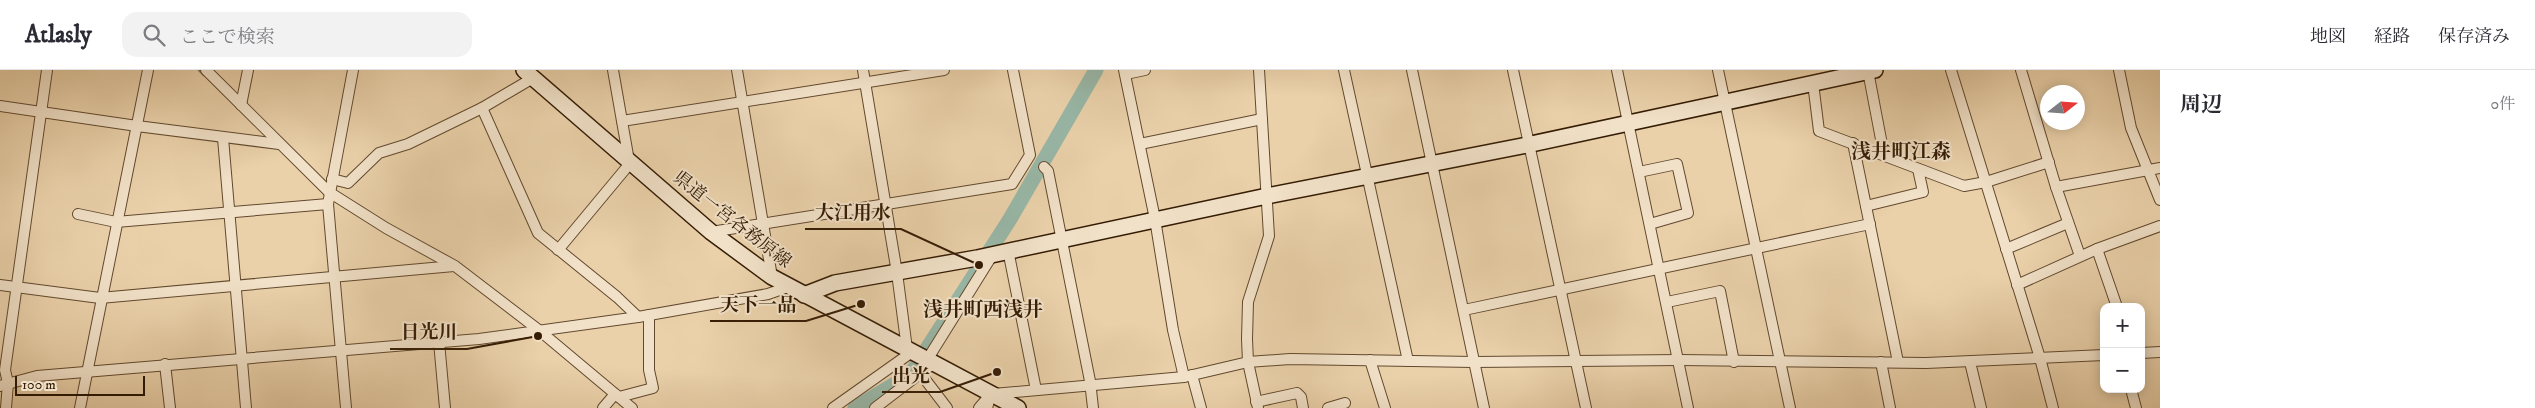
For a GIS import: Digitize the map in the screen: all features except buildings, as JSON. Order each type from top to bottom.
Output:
[{"type":"street","points":[[6,408],[5,370],[18,287],[46,70]]},
{"type":"street","points":[[80,408],[100,298],[148,70]]},
{"type":"street","points":[[206,70],[279,144],[330,192],[386,228],[455,266],[540,331],[632,408]]},
{"type":"street","points":[[241,105],[248,70]]},
{"type":"street","points":[[346,408],[328,204],[353,70]]},
{"type":"street","points":[[558,250],[627,167],[630,160],[613,70]]},
{"type":"street","points":[[737,70],[772,277]]},
{"type":"street","points":[[863,70],[897,273],[920,356],[921,374],[946,408]]},
{"type":"street","points":[[622,121],[944,70]]},
{"type":"street","points":[[711,232],[1012,184],[1030,155],[1013,70]]},
{"type":"street","points":[[1144,70],[1125,72],[1155,219],[1173,330],[1201,408]]},
{"type":"street","points":[[1260,70],[1269,236],[1248,302],[1248,362],[1257,405],[1297,393],[1301,397],[1303,408]]},
{"type":"street","points":[[1344,70],[1408,361]]},
{"type":"street","points":[[1412,70],[1484,408]]},
{"type":"street","points":[[1513,70],[1586,408]]},
{"type":"street","points":[[1617,70],[1680,360],[1688,408]]},
{"type":"street","points":[[1718,70],[1790,408]]},
{"type":"street","points":[[1951,70],[2040,358],[2053,408]]},
{"type":"street","points":[[2021,70],[2048,162],[2080,256]]},
{"type":"street","points":[[2119,70],[2131,128],[2146,171],[2160,200]]},
{"type":"street","points":[[804,295],[835,283],[977,258],[1155,219],[1529,144],[1725,102],[1820,78],[1871,71],[1884,155]]},
{"type":"street","points":[[332,179],[348,183],[379,152],[408,144],[482,108],[528,74]]},
{"type":"street","name":"県道一宮各務原線","points":[[528,74],[630,160],[711,232],[772,277],[920,356],[989,401],[1018,408]]},
{"type":"street","points":[[1820,78],[1819,131],[1964,186],[1986,182],[2048,162]]},
{"type":"street","points":[[0,106],[222,138],[279,144]]},
{"type":"street","points":[[482,108],[538,233],[638,317]]},
{"type":"street","points":[[1140,144],[1262,119]]},
{"type":"street","points":[[222,138],[231,212],[246,408]]},
{"type":"street","points":[[1853,143],[1898,362]]},
{"type":"street","points":[[1639,172],[1677,164],[1688,213],[1650,224]]},
{"type":"street","points":[[1044,167],[1048,171],[1094,408]]},
{"type":"street","points":[[2056,187],[2160,168]]},
{"type":"street","points":[[1866,206],[1923,192],[1918,169]]},
{"type":"street","points":[[78,214],[116,222],[328,204]]},
{"type":"street","points":[[2006,249],[2068,223]]},
{"type":"street","points":[[1464,310],[1560,292],[1660,267],[1870,224]]},
{"type":"street","points":[[2017,285],[2080,256],[2160,226]]},
{"type":"street","points":[[2097,249],[2116,303]]},
{"type":"street","points":[[833,408],[920,356],[935,350],[1001,252]]},
{"type":"street","points":[[1001,252],[1036,390]]},
{"type":"street","points":[[0,285],[100,298],[455,266]]},
{"type":"street","points":[[4,385],[37,376],[438,342],[540,331],[638,317],[768,294],[788,287]]},
{"type":"street","points":[[1667,302],[1720,291],[1734,362]]},
{"type":"street","points":[[603,408],[617,396],[653,388],[649,370],[649,315]]},
{"type":"street","points":[[438,342],[446,408]]},
{"type":"street","points":[[2145,353],[2160,352]]},
{"type":"street","points":[[978,408],[989,401],[1036,390],[1188,376],[1248,362],[1290,359],[1474,362],[1680,360],[1734,362],[1970,362],[2100,355]]},
{"type":"street","points":[[1370,360],[1385,408]]},
{"type":"street","points":[[1881,362],[1890,408]]},
{"type":"street","points":[[1970,362],[1981,408]]},
{"type":"street","points":[[165,364],[170,408]]},
{"type":"street","points":[[875,408],[921,374]]},
{"type":"street","points":[[2132,393],[2136,408]]},
{"type":"street","points":[[1328,408],[1346,403]]},
{"type":"waterway","points":[[199,70],[204,75]]},
{"type":"waterway","points":[[855,408],[905,378],[914,369],[1010,219],[1096,70]]},
{"type":"place","name":"大江用水","points":[[979,265]]},
{"type":"place","name":"天下一品","points":[[861,304]]},
{"type":"place","name":"日光川","points":[[538,336]]},
{"type":"place","name":"出光","points":[[997,372]]},
{"type":"district","name":"浅井町江森","points":[[1901,152]]},
{"type":"district","name":"浅井町西浅井","points":[[983,310]]}]
